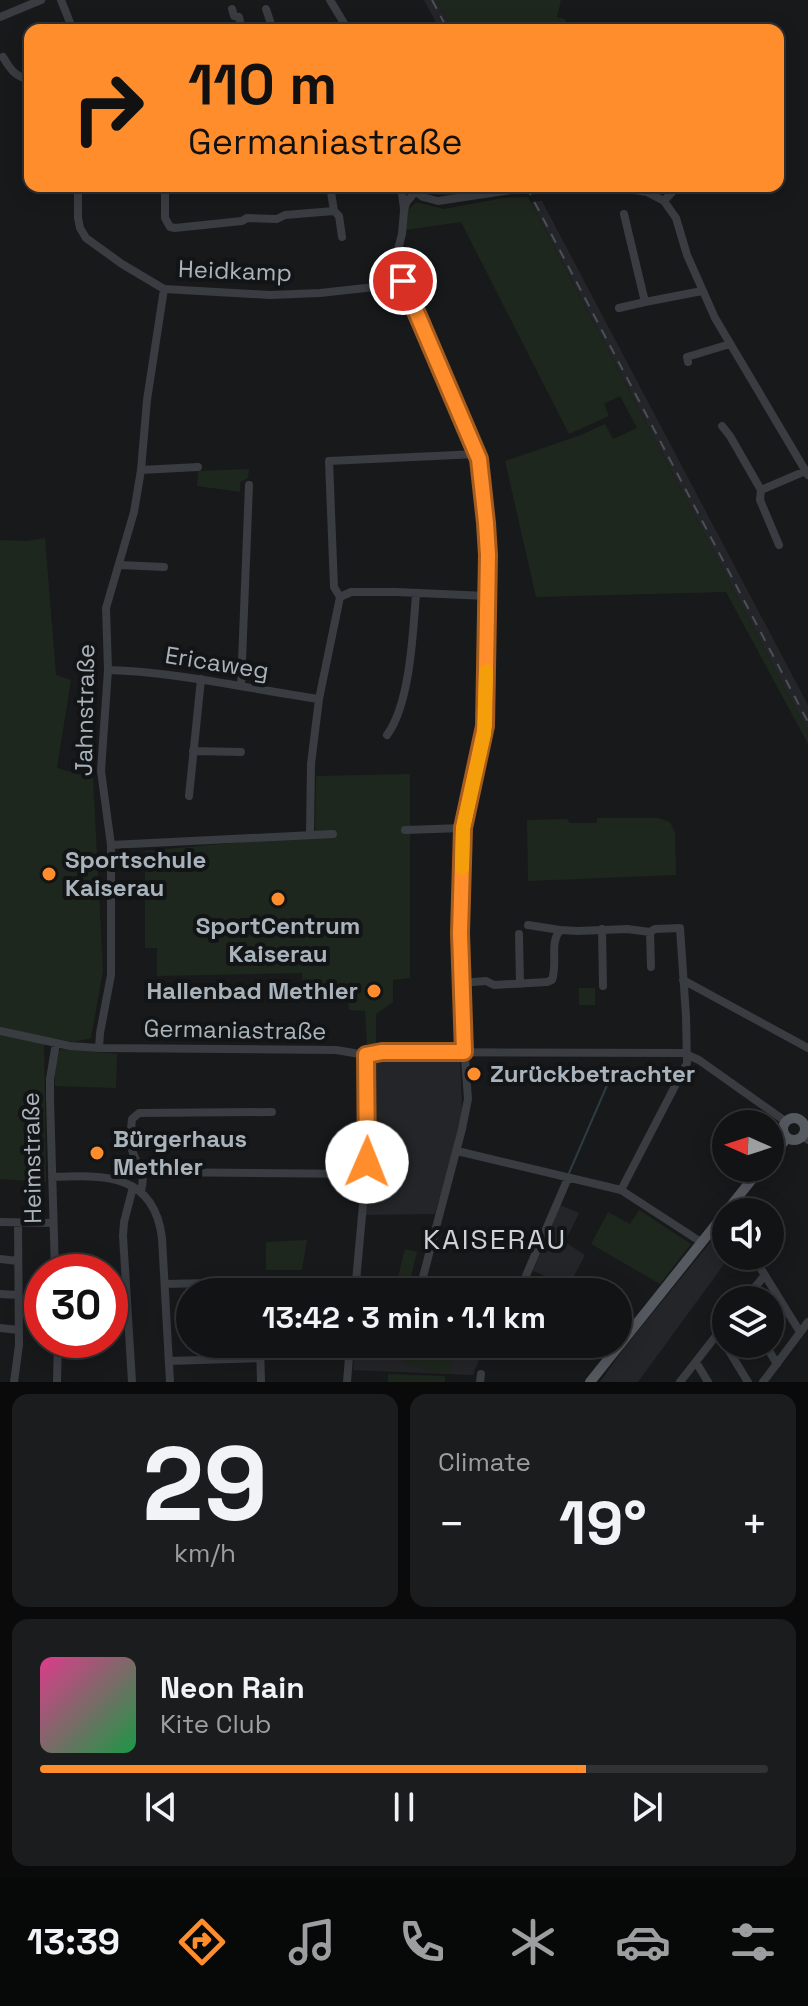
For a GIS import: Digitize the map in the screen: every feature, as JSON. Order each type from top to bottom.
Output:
[{"type":"main road","points":[[805,1116],[805,1138],[787,1138],[782,1132],[785,1121],[805,1116]]},
{"type":"main road","points":[[784,1142],[787,1138]]},
{"type":"main road","points":[[590,1382],[701,1242],[712,1233]]},
{"type":"street","points":[[0,17],[41,0]]},
{"type":"street","points":[[61,0],[71,24]]},
{"type":"street","points":[[330,0],[344,24]]},
{"type":"street","points":[[232,9],[241,24]]},
{"type":"street","points":[[266,9],[271,24]]},
{"type":"street","points":[[3,57],[15,74],[24,77]]},
{"type":"street","name":"Heidkamp","points":[[78,192],[78,218],[86,238],[164,289],[270,295],[348,290],[403,281]]},
{"type":"street","points":[[165,192],[165,218],[170,227],[175,228],[334,211]]},
{"type":"street","points":[[331,192],[342,237]]},
{"type":"street","points":[[402,192],[404,211]]},
{"type":"street","points":[[411,192],[404,211],[397,260],[481,466],[487,596],[484,734],[463,828],[461,983],[468,1099],[423,1278]]},
{"type":"street","points":[[416,192],[438,201],[491,192]]},
{"type":"street","points":[[647,192],[664,201],[676,218],[702,291],[807,472],[761,490]]},
{"type":"street","points":[[664,201],[672,192]]},
{"type":"street","points":[[624,214],[645,302]]},
{"type":"street","name":"Jahnstraße","points":[[99,1048],[111,975],[111,845],[101,771],[108,670],[106,608],[134,512],[164,289]]},
{"type":"street","points":[[619,308],[702,291]]},
{"type":"street","points":[[688,362],[687,357],[730,344]]},
{"type":"street","points":[[722,426],[761,490],[760,500],[779,545]]},
{"type":"street","points":[[310,834],[311,764],[319,699],[340,597],[334,587],[329,461],[477,454]]},
{"type":"street","points":[[141,470],[198,467]]},
{"type":"street","points":[[241,686],[249,485]]},
{"type":"street","points":[[120,565],[164,567]]},
{"type":"street","points":[[340,597],[351,592],[487,596]]},
{"type":"street","points":[[387,735],[396,723],[403,700],[416,594]]},
{"type":"street","name":"Ericaweg","points":[[108,670],[201,679],[319,699]]},
{"type":"street","points":[[189,796],[201,679]]},
{"type":"street","points":[[193,751],[241,752]]},
{"type":"street","points":[[405,830],[463,828]]},
{"type":"street","points":[[111,845],[333,834]]},
{"type":"street","points":[[528,925],[578,931],[627,929],[650,932],[680,928],[687,1054],[684,1071],[621,1190]]},
{"type":"street","points":[[602,929],[603,986]]},
{"type":"street","points":[[461,983],[486,981],[494,985],[552,980],[555,973],[554,938],[560,930]]},
{"type":"street","points":[[650,932],[651,967]]},
{"type":"street","points":[[519,934],[520,984]]},
{"type":"street","points":[[683,980],[808,1048]]},
{"type":"street","name":"Germaniastraße","points":[[0,1031],[99,1048],[326,1050],[366,1055],[382,1052],[687,1054]]},
{"type":"street","name":"Heimstraße","points":[[54,1254],[50,1079],[56,1043]]},
{"type":"street","points":[[687,1054],[785,1121]]},
{"type":"street","points":[[357,1278],[368,1150],[366,1055]]},
{"type":"street","points":[[132,1382],[123,1236],[125,1213],[143,1182],[143,1172],[131,1144],[135,1115],[144,1112],[272,1112]]},
{"type":"street","points":[[457,1151],[621,1190],[701,1242]]},
{"type":"street","points":[[150,1172],[366,1174]]},
{"type":"street","points":[[52,1177],[101,1178],[137,1189],[150,1200],[160,1220],[170,1382]]},
{"type":"street","points":[[525,1278],[568,1178]]},
{"type":"street","points":[[0,1222],[53,1223]]},
{"type":"street","points":[[14,1382],[19,1330],[18,1224]]},
{"type":"street","points":[[0,1259],[18,1261]]},
{"type":"street","points":[[762,1270],[800,1332]]},
{"type":"street","points":[[756,1286],[765,1275]]},
{"type":"street","points":[[165,1284],[176,1284]]},
{"type":"street","points":[[0,1294],[18,1295]]},
{"type":"street","points":[[763,1382],[808,1322]]},
{"type":"street","points":[[0,1328],[19,1330]]},
{"type":"street","points":[[680,1382],[712,1341]]},
{"type":"street","points":[[57,1382],[58,1358]]},
{"type":"street","points":[[169,1361],[260,1358],[261,1382]]},
{"type":"street","points":[[347,1382],[349,1358]]},
{"type":"street","points":[[733,1358],[748,1382]]},
{"type":"street","points":[[773,1358],[777,1364]]},
{"type":"street","points":[[696,1362],[708,1382]]},
{"type":"shaded area","points":[[424,0],[436,0],[449,24],[437,24]]},
{"type":"shaded area","points":[[436,0],[561,0],[557,17],[565,19],[565,24],[449,24]]},
{"type":"shaded area","points":[[425,192],[473,192],[446,195]]},
{"type":"shaded area","points":[[528,197],[808,732],[808,744],[726,592],[536,597],[505,461],[605,424],[613,439],[637,428],[620,396],[604,404],[609,416],[569,434],[461,222],[406,230],[407,211],[416,202],[444,209],[503,198]]},
{"type":"shaded area","points":[[542,201],[808,705],[808,732],[531,202]]},
{"type":"shaded area","points":[[249,469],[248,478],[240,482],[240,492],[197,486],[198,471]]},
{"type":"shaded area","name":"Sportschule Kaiserau","points":[[45,538],[56,675],[71,680],[57,768],[93,778],[103,971],[91,1038],[74,1042],[44,1037],[46,1182],[0,1179],[0,540]]},
{"type":"shaded area","name":"SportCentrum Kaiserau","points":[[410,774],[410,978],[393,980],[393,1002],[376,1014],[376,1044],[367,1044],[365,1011],[349,1010],[346,989],[303,989],[302,973],[157,976],[157,948],[145,948],[145,851],[274,839],[315,839],[316,776]]},
{"type":"shaded area","points":[[597,818],[658,818],[670,822],[675,832],[676,875],[528,881],[527,820],[568,819],[569,823],[597,823]]},
{"type":"shaded area","points":[[579,988],[595,988],[595,1005],[579,1005]]},
{"type":"shaded area","points":[[61,1049],[117,1054],[116,1088],[55,1086],[55,1055]]},
{"type":"shaded area","points":[[373,1057],[460,1058],[460,1126],[435,1214],[364,1215],[371,1135]]},
{"type":"shaded area","points":[[560,1205],[579,1213],[565,1242],[585,1255],[573,1278],[550,1278],[533,1271]]},
{"type":"shaded area","points":[[639,1210],[691,1244],[660,1284],[591,1244],[608,1212],[630,1224]]},
{"type":"shaded area","points":[[307,1240],[302,1270],[266,1270],[266,1242]]},
{"type":"shaded area","points":[[712,1240],[712,1270],[720,1270],[638,1382],[600,1382],[617,1358],[632,1358],[632,1338]]},
{"type":"shaded area","points":[[405,1249],[417,1252],[410,1278],[398,1277]]},
{"type":"shaded area","points":[[354,1358],[480,1358],[473,1375],[353,1370]]},
{"type":"shaded area","points":[[405,1358],[426,1358],[423,1368],[404,1363]]},
{"type":"shaded area","points":[[427,1358],[452,1358],[449,1372],[424,1371]]},
{"type":"shaded area","points":[[388,1374],[445,1376],[445,1382],[388,1382]]},
{"type":"waterway","points":[[569,1173],[608,1083]]},
{"type":"railway","points":[[432,0],[445,24]]},
{"type":"railway","points":[[529,192],[808,722]]},
{"type":"slow traffic","points":[[462,868],[463,828],[484,734],[486,671]]},
{"type":"place","name":"Sportschule Kaiserau","points":[[49,874]]},
{"type":"place","name":"SportCentrum Kaiserau","points":[[278,899]]},
{"type":"place","name":"Hallenbad Methler","points":[[374,991]]},
{"type":"place","name":"Zurückbetrachter","points":[[474,1074]]},
{"type":"place","name":"Bürgerhaus Methler","points":[[97,1153]]},
{"type":"district","name":"KAISERAU","points":[[495,1239]]},
{"type":"route","points":[[367,1162],[366,1055],[382,1052],[464,1052],[460,933],[463,828],[484,734],[486,700],[488,555],[481,466],[403,281]]}]
